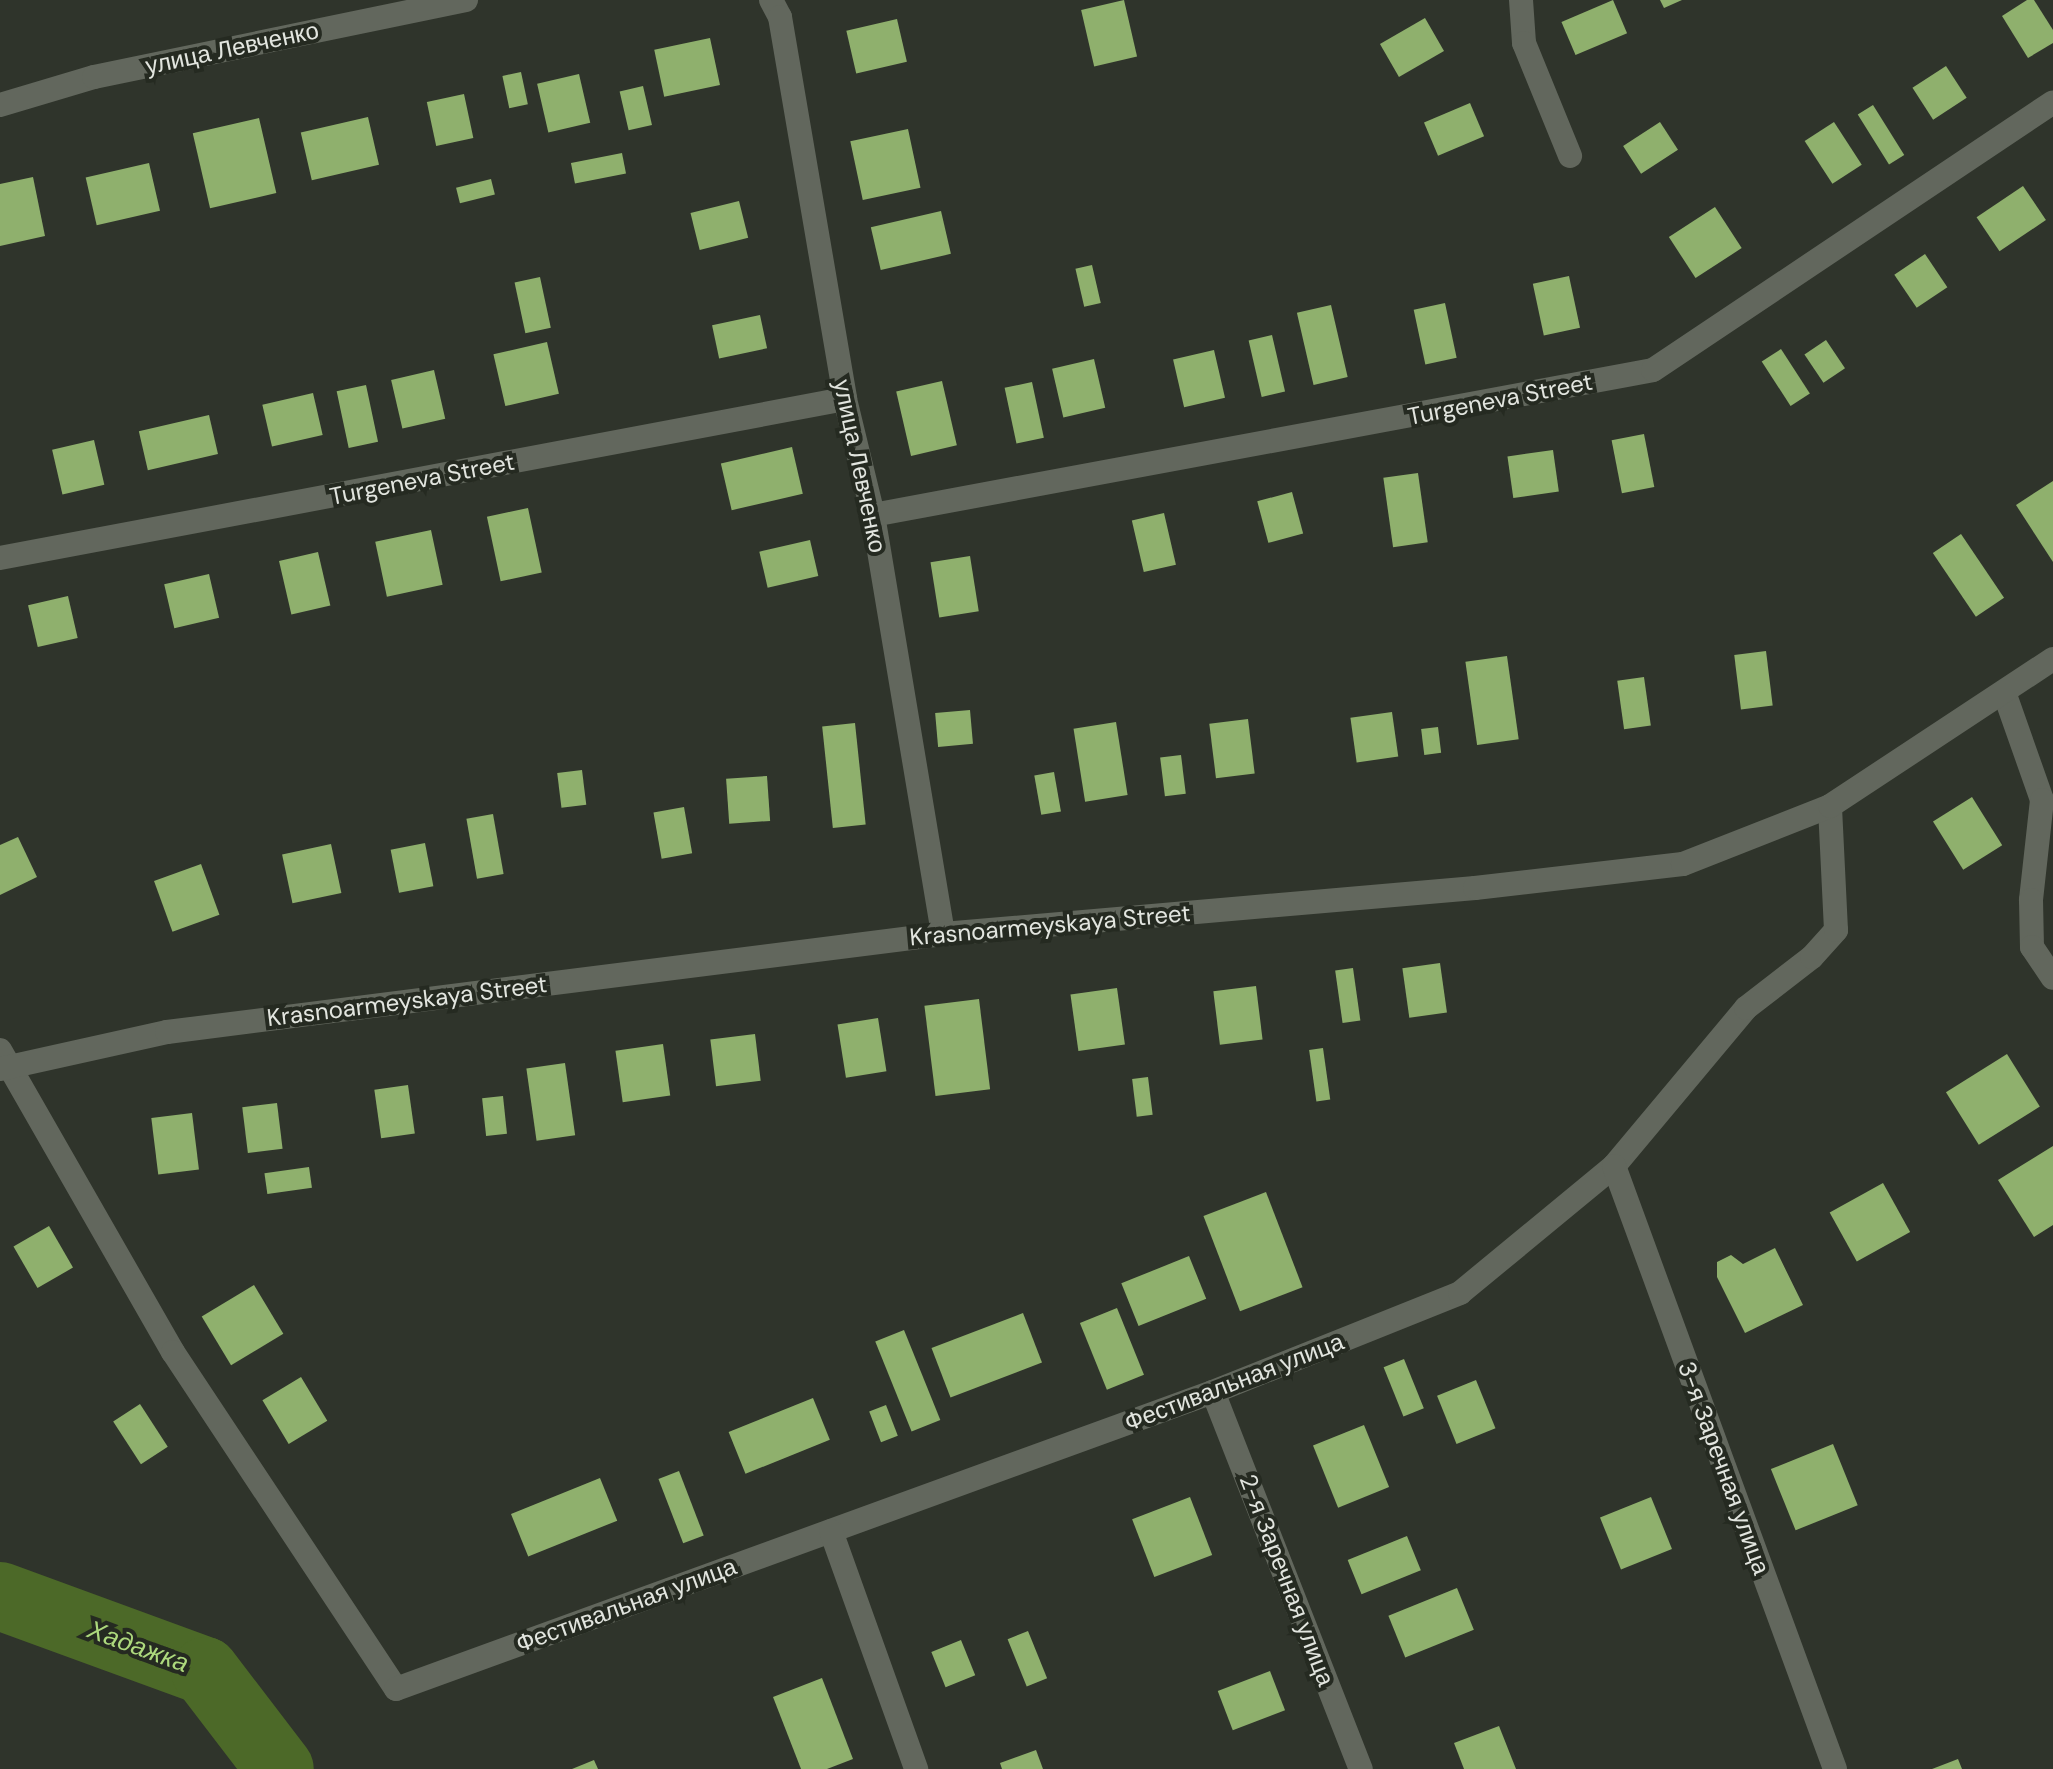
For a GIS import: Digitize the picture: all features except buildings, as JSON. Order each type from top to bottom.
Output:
[{"type":"street","name":"улица Левченко","points":[[0,105],[94,77],[466,0]]},
{"type":"street","name":"улица Левченко","points":[[771,0],[780,17],[845,399],[873,515],[943,934]]},
{"type":"street","points":[[1521,0],[1524,43],[1570,156]]},
{"type":"street","name":"Turgeneva Street","points":[[873,515],[1653,370],[2053,102]]},
{"type":"street","name":"Turgeneva Street","points":[[0,558],[845,399]]},
{"type":"street","name":"Krasnoarmeyskaya Street","points":[[3,1062],[167,1032],[943,934],[1475,888],[1683,864],[1830,806],[2053,659]]},
{"type":"street","points":[[2004,692],[2042,800],[2031,900],[2032,947],[2053,978]]},
{"type":"street","name":"Фестивальная улица","points":[[3,1062],[173,1352],[396,1689],[1213,1392],[1460,1293],[1614,1166],[1746,1008],[1812,957],[1836,930],[1830,806]]},
{"type":"street","name":"3-я Заречная улица","points":[[1614,1166],[1835,1769]]},
{"type":"street","name":"2-я Заречная улица","points":[[1213,1392],[1361,1769]]},
{"type":"street","points":[[831,1531],[916,1769]]},
{"type":"waterway","name":"Хадажка","points":[[0,1596],[205,1671],[280,1769]]}]
